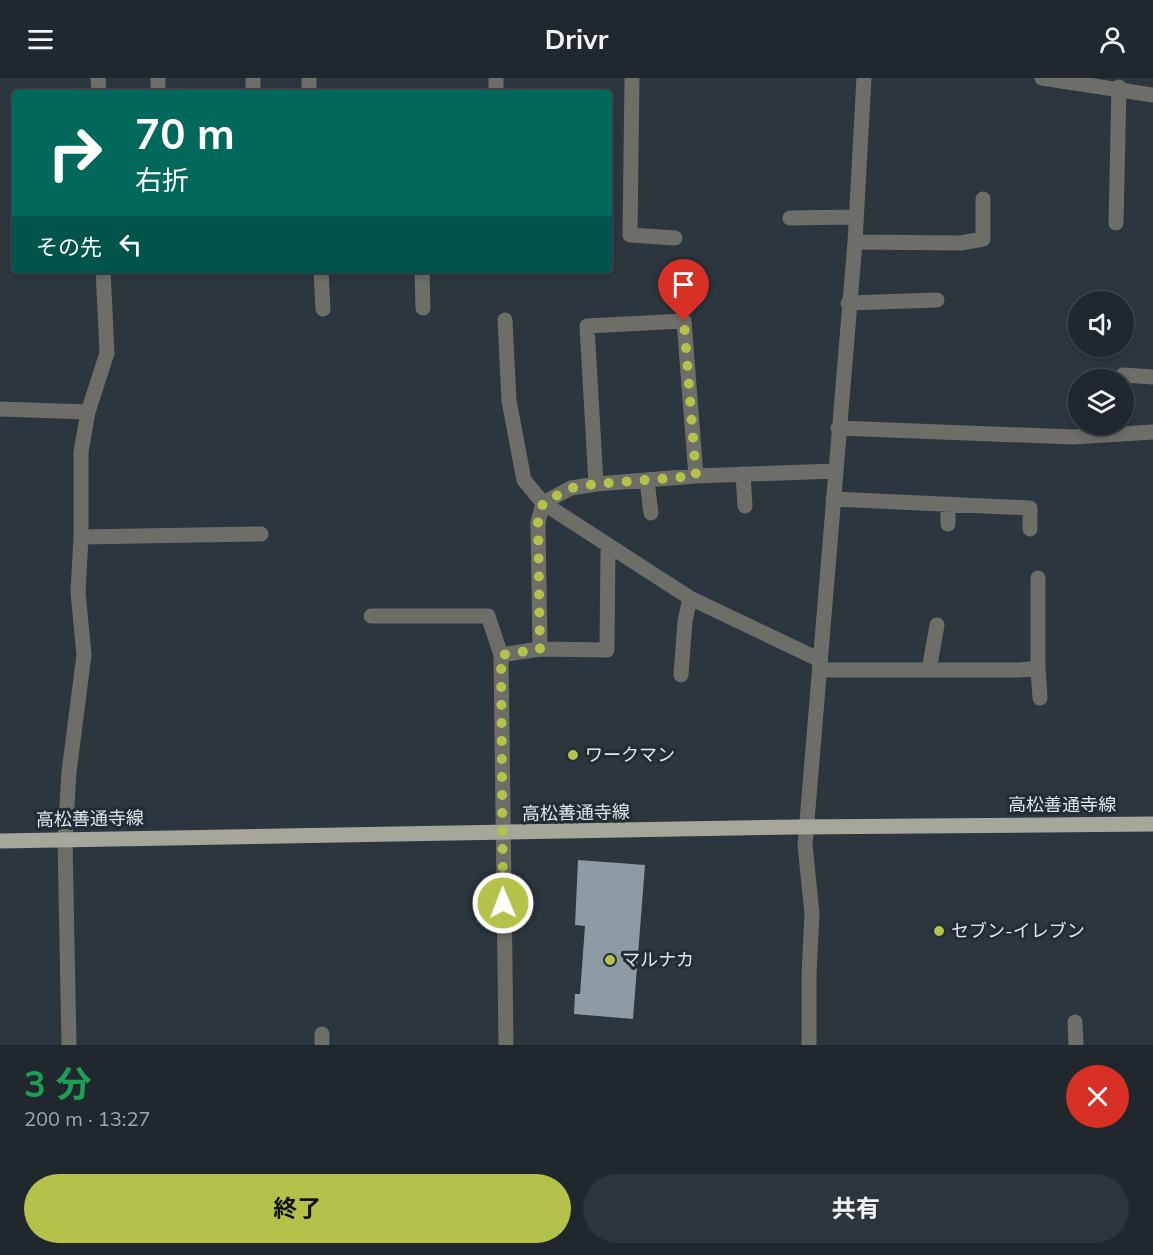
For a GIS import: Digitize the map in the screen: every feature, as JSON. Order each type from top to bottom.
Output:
[{"type":"main road","name":"高松善通寺線","points":[[0,841],[806,827],[1153,824]]},
{"type":"street","points":[[632,78],[630,235],[675,238]]},
{"type":"street","points":[[810,1045],[809,975],[812,914],[805,844],[820,665],[824,645],[823,605],[855,242],[854,217],[864,78]]},
{"type":"street","points":[[1042,78],[1119,87],[1153,94]]},
{"type":"street","points":[[1116,223],[1119,87]]},
{"type":"street","points":[[855,242],[961,243],[982,239],[983,199]]},
{"type":"street","points":[[790,218],[854,217]]},
{"type":"street","points":[[69,1045],[65,839],[69,772],[84,655],[78,592],[81,537],[81,452],[88,412],[107,353],[103,273]]},
{"type":"street","points":[[321,273],[323,309]]},
{"type":"street","points":[[422,273],[423,308]]},
{"type":"street","points":[[848,303],[937,300]]},
{"type":"street","points":[[505,320],[509,401],[524,480],[543,503],[608,546],[690,598],[820,665],[929,670],[1038,668]]},
{"type":"street","points":[[596,484],[587,326],[684,321],[696,476]]},
{"type":"street","points":[[1134,376],[1153,377]]},
{"type":"street","points":[[0,409],[88,412]]},
{"type":"street","points":[[838,428],[1073,437],[1153,432]]},
{"type":"street","points":[[540,649],[538,522],[543,503],[571,488],[596,484],[696,476],[835,471]]},
{"type":"street","points":[[743,474],[745,506]]},
{"type":"street","points":[[647,481],[651,513]]},
{"type":"street","points":[[833,499],[1029,508],[1030,529]]},
{"type":"street","points":[[948,504],[948,524]]},
{"type":"street","points":[[81,537],[261,534]]},
{"type":"street","points":[[501,655],[540,649],[607,650],[608,546]]},
{"type":"street","points":[[1038,578],[1040,698]]},
{"type":"street","points":[[681,675],[685,621],[690,598]]},
{"type":"street","points":[[371,616],[488,616],[501,655],[506,1045]]},
{"type":"street","points":[[929,670],[936,625]]},
{"type":"street","points":[[1075,1022],[1076,1045]]},
{"type":"building","name":"マルナカ","points":[[578,860],[645,865],[633,1019],[574,1014],[575,994],[580,994],[585,926],[575,925]]},
{"type":"place","name":"ワークマン","points":[[573,755]]},
{"type":"place","name":"セブン-イレブン","points":[[939,931]]},
{"type":"place","name":"マルナカ","points":[[610,960]]},
{"type":"route","points":[[503,903],[501,655],[540,649],[538,522],[543,503],[571,488],[696,476],[684,321]]}]
